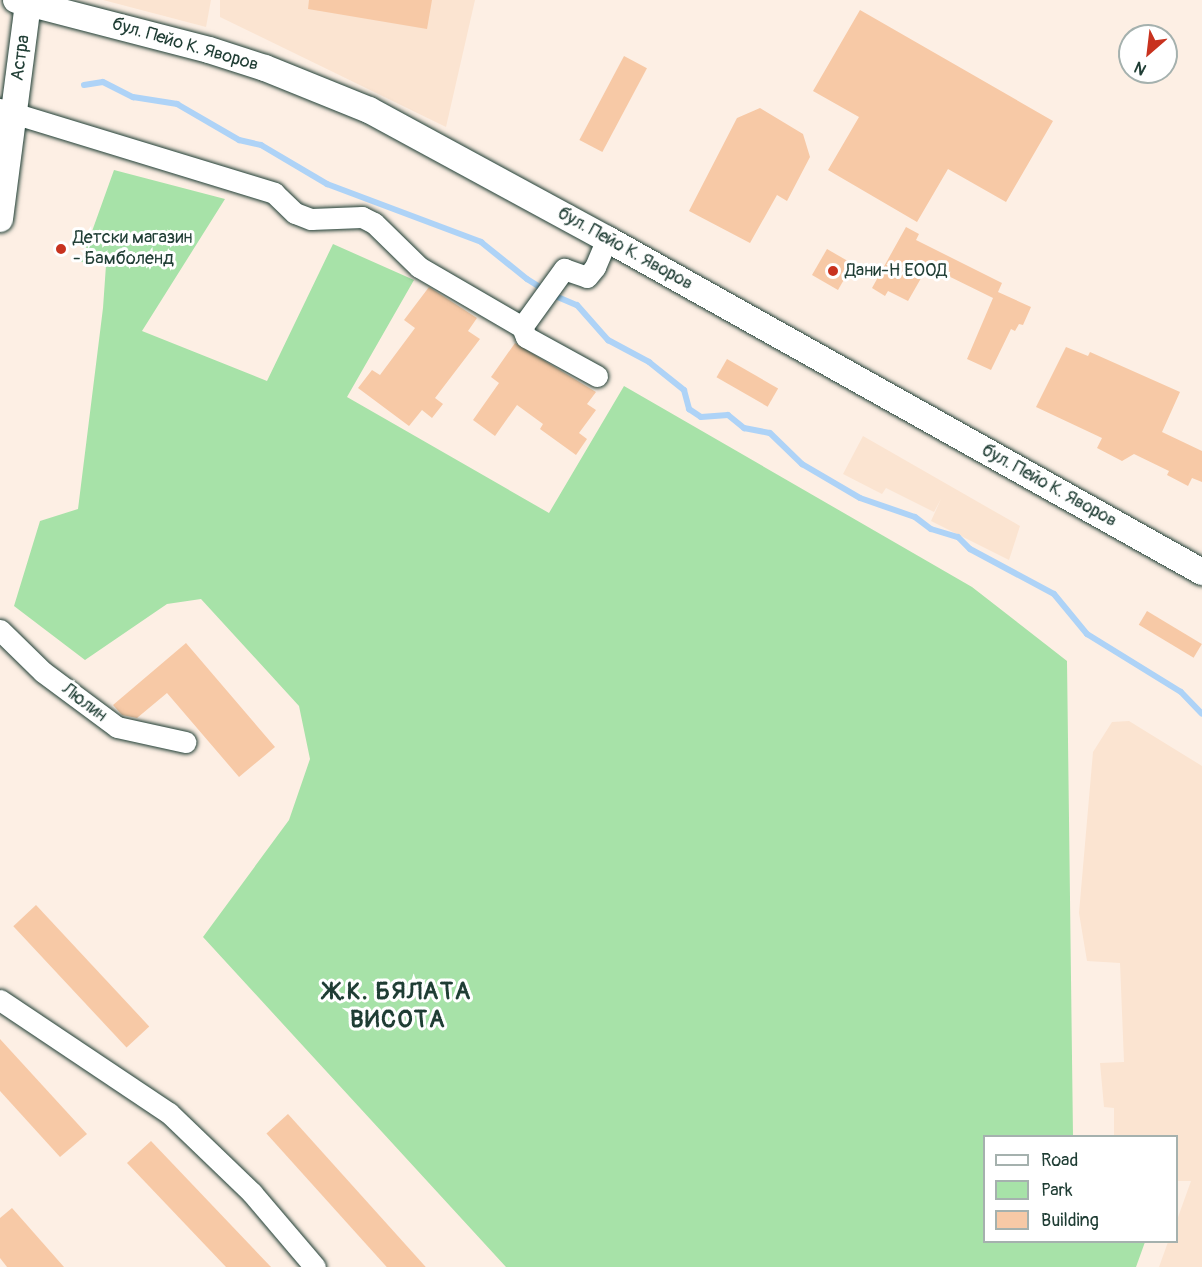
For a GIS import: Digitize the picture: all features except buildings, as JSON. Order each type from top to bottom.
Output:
[{"type":"street","name":"Астра","points":[[0,219],[7,110],[22,2]]},
{"type":"street","name":"бул. Пейо К. Яворов","points":[[22,2],[191,44],[320,89],[416,133],[1202,572]]},
{"type":"street","points":[[7,110],[274,193],[295,213],[311,219],[362,217],[374,223],[419,267],[527,319]]},
{"type":"street","points":[[597,376],[526,337],[527,319],[564,269],[587,277],[595,267],[607,239]]},
{"type":"street","name":"Люлин","points":[[0,630],[43,672],[117,727],[185,742]]},
{"type":"street","points":[[0,1000],[169,1113],[252,1193],[315,1267]]},
{"type":"shaded area","points":[[103,0],[211,0],[206,27]]},
{"type":"shaded area","points":[[220,0],[475,0],[446,127],[220,17]]},
{"type":"shaded area","points":[[863,436],[1020,526],[1009,560],[931,521],[941,499],[934,512],[886,488],[882,494],[843,474]]},
{"type":"shaded area","points":[[1129,721],[1202,766],[1202,1267],[1159,1267],[1168,1243],[1178,1243],[1178,1217],[1191,1181],[1178,1181],[1178,1135],[1114,1135],[1114,1108],[1104,1107],[1100,1063],[1124,1062],[1120,963],[1087,961],[1079,913],[1093,752],[1112,722]]},
{"type":"green space","points":[[114,170],[225,199],[142,331],[267,381],[333,244],[414,280],[347,397],[549,513],[624,386],[972,587],[1067,661],[1073,1135],[983,1135],[983,1243],[1145,1243],[1136,1267],[506,1267],[203,937],[289,820],[310,759],[299,706],[201,599],[167,604],[85,660],[14,606],[40,521],[78,509],[103,308],[106,265],[81,262]]},
{"type":"waterway","points":[[84,85],[103,82],[133,97],[177,104],[239,140],[261,145],[327,184],[481,242],[527,279],[553,295],[577,305],[608,340],[649,362],[684,390],[689,409],[701,417],[728,415],[744,428],[770,433],[802,464],[860,498],[915,517],[931,529],[958,537],[970,549],[1054,594],[1087,634],[1181,692],[1202,714]]},
{"type":"place","name":"Детски магазин - Бамболенд","points":[[61,249]]},
{"type":"place","name":"Дани-Н ЕООД","points":[[833,271]]},
{"type":"district","name":"Ж.К. БЯЛАТА ВИСОТА","points":[[398,1006]]}]
